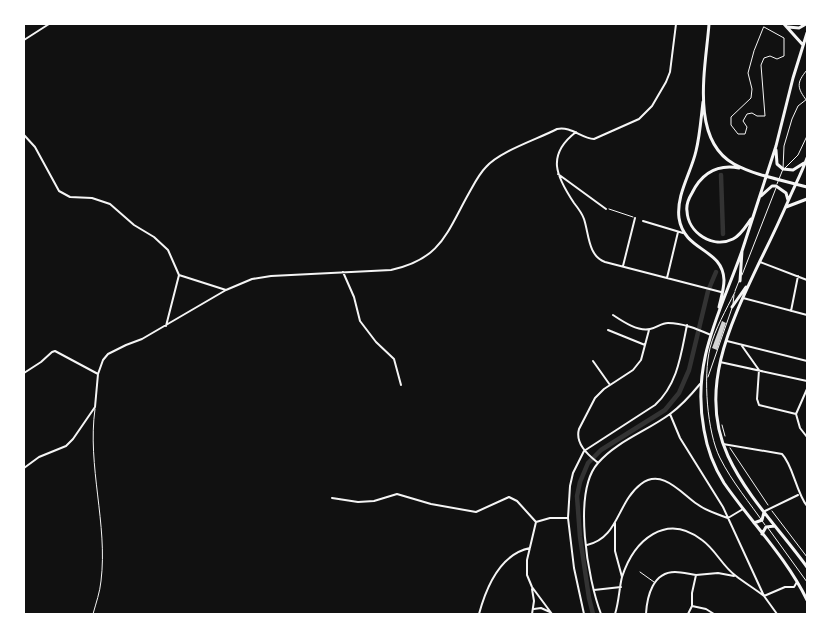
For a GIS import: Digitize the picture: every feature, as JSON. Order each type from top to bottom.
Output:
[{"type":"highway","points":[[709,24],[703,102],[696,154],[679,207],[683,233],[691,242],[713,257],[721,267],[724,279],[724,293]]},
{"type":"highway","points":[[785,25],[797,28],[806,24]]},
{"type":"highway","points":[[785,25],[804,45]]},
{"type":"highway","points":[[807,33],[776,146],[742,251],[724,293],[703,361],[700,384],[700,404],[707,446],[723,481],[798,581],[807,600]]},
{"type":"highway","points":[[703,102],[710,138],[716,149],[732,163],[754,172],[807,187]]},
{"type":"highway","points":[[776,146],[777,164],[783,170],[794,170],[806,162]]},
{"type":"highway","points":[[807,158],[742,298],[720,362],[715,401],[718,425],[739,476],[807,567]]},
{"type":"highway","points":[[744,168],[723,166],[708,172],[696,185],[689,200],[687,212],[692,227],[700,235],[712,242],[734,238],[743,230],[754,214]]},
{"type":"highway","points":[[760,196],[772,186],[776,186],[784,191],[788,200]]},
{"type":"highway","points":[[785,208],[807,200]]},
{"type":"highway","points":[[740,281],[742,251]]},
{"type":"highway","points":[[732,307],[750,282]]},
{"type":"highway","points":[[754,523],[762,520],[764,511]]},
{"type":"highway","points":[[762,534],[766,527],[776,526]]},
{"type":"street","points":[[24,40],[49,24]]},
{"type":"street","points":[[93,614],[98,597],[102,565],[102,543],[93,425],[98,374],[103,360],[108,354],[142,339],[226,290],[252,279],[271,276],[391,270],[407,267],[420,261],[439,245],[482,172],[494,159],[557,128],[567,128],[588,139],[594,139],[639,119],[647,112],[656,100],[668,77],[672,62],[676,24]]},
{"type":"street","points":[[807,70],[799,82],[800,91],[807,100],[798,106],[792,119],[784,146],[783,170],[740,281],[720,321],[708,360],[709,416],[715,448],[729,474],[807,582]]},
{"type":"street","points":[[576,132],[560,147],[557,159],[558,174],[561,183],[581,212],[588,238],[598,260],[724,293]]},
{"type":"street","points":[[24,135],[40,154],[59,191],[70,197],[92,198],[110,204],[134,225],[168,250],[179,275],[166,326]]},
{"type":"street","points":[[783,170],[796,160],[807,136]]},
{"type":"street","points":[[558,174],[606,208]]},
{"type":"street","points":[[623,267],[635,218]]},
{"type":"street","points":[[644,221],[683,233]]},
{"type":"street","points":[[667,278],[678,232]]},
{"type":"street","points":[[760,262],[807,280]]},
{"type":"street","points":[[343,272],[354,297],[360,321],[376,342],[394,359],[401,385]]},
{"type":"street","points":[[179,275],[226,290]]},
{"type":"street","points":[[791,311],[798,276]]},
{"type":"street","points":[[708,378],[732,307],[735,292]]},
{"type":"street","points":[[742,298],[807,315]]},
{"type":"street","points":[[613,315],[632,326],[649,330],[666,323],[687,325],[711,335]]},
{"type":"street","points":[[584,614],[574,568],[568,518],[570,486],[573,473],[584,451],[656,405],[664,397],[672,384],[677,370],[687,325]]},
{"type":"street","points":[[608,330],[646,345]]},
{"type":"street","points":[[598,462],[584,451],[577,434],[595,398],[610,384],[633,370],[642,360],[649,330]]},
{"type":"street","points":[[726,341],[807,361]]},
{"type":"street","points":[[742,346],[759,370],[757,400],[759,405],[796,414]]},
{"type":"street","points":[[24,373],[52,352],[55,352],[98,374]]},
{"type":"street","points":[[593,361],[610,384]]},
{"type":"street","points":[[720,362],[807,381]]},
{"type":"street","points":[[601,614],[594,590],[586,546],[584,495],[589,477],[598,462],[617,447],[670,414],[700,384]]},
{"type":"street","points":[[807,389],[796,414],[800,428],[807,437]]},
{"type":"street","points":[[24,468],[39,457],[66,446],[95,407]]},
{"type":"street","points":[[670,414],[680,438],[712,487],[764,596],[777,614]]},
{"type":"street","points":[[725,444],[782,454],[788,463],[799,494],[807,506]]},
{"type":"street","points":[[586,546],[595,544],[603,539],[634,491],[642,483],[658,479],[675,485],[705,509],[728,518]]},
{"type":"street","points":[[332,498],[358,502],[374,501],[397,494],[431,504],[476,512],[509,497],[517,501],[536,522]]},
{"type":"street","points":[[764,511],[799,494]]},
{"type":"street","points":[[728,518],[743,509]]},
{"type":"street","points":[[536,522],[550,518],[568,518]]},
{"type":"street","points":[[536,522],[526,566],[527,575],[532,587],[551,613]]},
{"type":"street","points":[[615,522],[615,552],[617,565],[622,577]]},
{"type":"street","points":[[615,614],[622,577],[632,556],[648,537],[656,531],[674,528],[692,533],[703,540],[736,577],[764,596]]},
{"type":"street","points":[[479,614],[491,582],[500,569],[519,551],[530,548]]},
{"type":"street","points":[[640,572],[655,582]]},
{"type":"street","points":[[646,614],[655,582],[665,574],[675,572],[696,575],[718,573],[736,577]]},
{"type":"street","points":[[688,614],[692,606],[692,593],[696,575]]},
{"type":"street","points":[[805,578],[807,585]]},
{"type":"street","points":[[764,596],[785,587],[794,587],[798,581]]},
{"type":"street","points":[[532,587],[534,609],[532,614]]},
{"type":"street","points":[[594,590],[621,587]]},
{"type":"street","points":[[692,606],[706,609],[714,614]]},
{"type":"street","points":[[534,609],[541,608],[551,613]]},
{"type":"path","points":[[764,27],[784,38],[784,56],[777,59],[770,56],[764,58],[761,65],[765,116],[757,116],[752,113],[747,114],[743,121],[746,127],[745,134],[738,134],[731,125],[731,117],[751,98],[752,89],[748,73],[754,50],[764,27]]},
{"type":"path","points":[[606,208],[635,218]]},
{"type":"path","points":[[725,444],[770,509],[807,557]]},
{"type":"building","points":[[722,321],[726,323],[717,350],[712,348]]},
{"type":"waterway","points":[[721,175],[723,234]]},
{"type":"waterway","points":[[593,614],[580,537],[577,496],[580,482],[588,463],[601,450],[665,410],[679,393],[689,370],[708,291],[716,272]]}]
